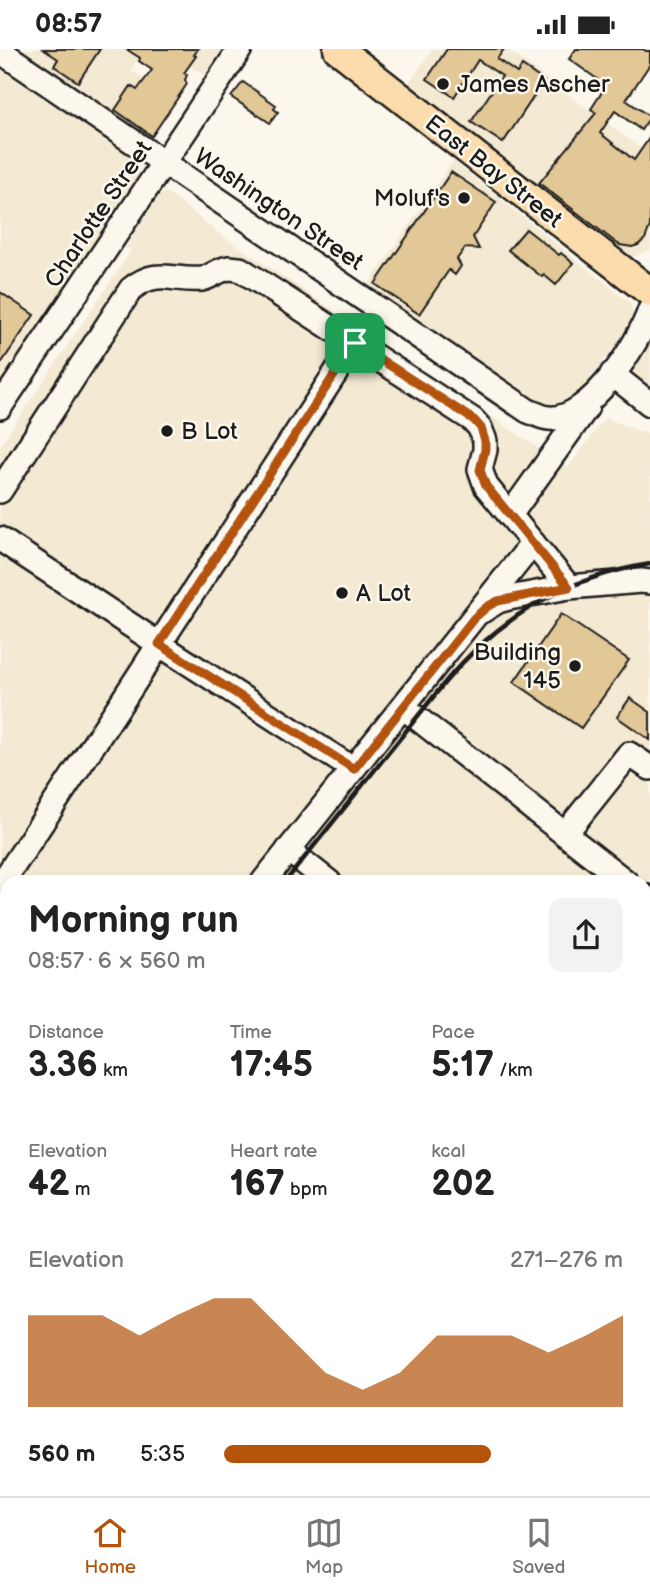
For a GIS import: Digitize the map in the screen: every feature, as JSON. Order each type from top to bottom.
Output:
[{"type":"main road","name":"East Bay Street","points":[[338,49],[650,292]]},
{"type":"street","name":"Charlotte Street","points":[[0,408],[240,49]]},
{"type":"street","name":"Washington Street","points":[[0,51],[528,411],[556,418],[579,409],[593,399]]},
{"type":"street","points":[[0,491],[131,289],[141,281],[160,276],[199,279],[208,278],[228,268],[240,269],[474,420],[481,428],[485,441],[481,475],[486,486],[569,587]]},
{"type":"street","points":[[510,516],[633,346],[650,310]]},
{"type":"street","points":[[7,875],[355,343]]},
{"type":"street","points":[[612,374],[650,404]]},
{"type":"street","points":[[0,539],[354,769]]},
{"type":"street","points":[[268,875],[533,543]]},
{"type":"street","points":[[474,618],[498,601],[569,587],[650,582]]},
{"type":"street","points":[[403,707],[565,834],[609,875]]},
{"type":"street","points":[[565,834],[629,754],[650,768]]},
{"type":"street","points":[[288,850],[320,875]]},
{"type":"shaded area","points":[[14,49],[124,49],[138,59],[131,71],[150,83],[123,121]]},
{"type":"shaded area","points":[[165,49],[224,49],[206,77]]},
{"type":"shaded area","points":[[433,49],[506,49],[650,155],[650,250],[633,257],[625,256],[407,86]]},
{"type":"shaded area","points":[[6,70],[133,158],[140,169],[0,386],[0,71]]},
{"type":"shaded area","points":[[453,161],[630,303],[634,318],[631,325],[571,401],[556,406],[535,404],[366,288]]},
{"type":"shaded area","points":[[166,192],[220,234],[568,468],[605,418],[650,435],[650,875],[0,875],[0,446],[131,251],[126,247],[160,195]]},
{"type":"shaded area","points":[[650,344],[650,395],[628,373]]},
{"type":"building","points":[[43,49],[100,49],[78,82],[54,66],[58,59]]},
{"type":"building","points":[[126,49],[198,49],[184,73],[187,75],[187,84],[152,136],[115,110],[131,86],[137,90],[152,70]]},
{"type":"building","points":[[447,49],[504,49],[497,59],[517,73],[522,66],[544,81],[503,143],[471,122],[502,76],[478,60],[454,97],[427,79]]},
{"type":"building","points":[[576,49],[650,51],[650,64],[626,100],[650,117],[641,130],[615,111],[600,133],[634,160],[650,137],[650,226],[645,239],[632,247],[615,242],[539,183],[596,113],[591,109],[602,92],[593,86],[597,79],[569,59]]},
{"type":"building","points":[[243,82],[276,105],[274,109],[278,112],[270,123],[231,97]]},
{"type":"building","points":[[451,172],[496,202],[473,237],[479,249],[465,248],[457,259],[461,266],[455,275],[449,270],[419,314],[375,284]]},
{"type":"building","points":[[526,229],[573,263],[556,285],[508,250]]},
{"type":"building","points":[[0,292],[34,315],[0,365]]},
{"type":"building","name":"Building 145","points":[[561,614],[629,660],[581,728],[514,682]]},
{"type":"building","points":[[630,698],[650,712],[650,740],[617,717]]},
{"type":"railway","points":[[291,875],[446,681],[489,637],[538,603],[563,590],[620,570],[650,564]]},
{"type":"place","name":"James Ascher","points":[[443,84]]},
{"type":"place","name":"Moluf's","points":[[464,198]]},
{"type":"place","name":"B Lot","points":[[167,431]]},
{"type":"place","name":"A Lot","points":[[342,593]]},
{"type":"place","name":"Building 145","points":[[575,666]]},
{"type":"route","points":[[355,343],[474,420],[481,428],[485,441],[480,470],[486,486],[569,587],[509,598],[488,606],[474,618],[354,769],[159,644],[355,343]]}]
